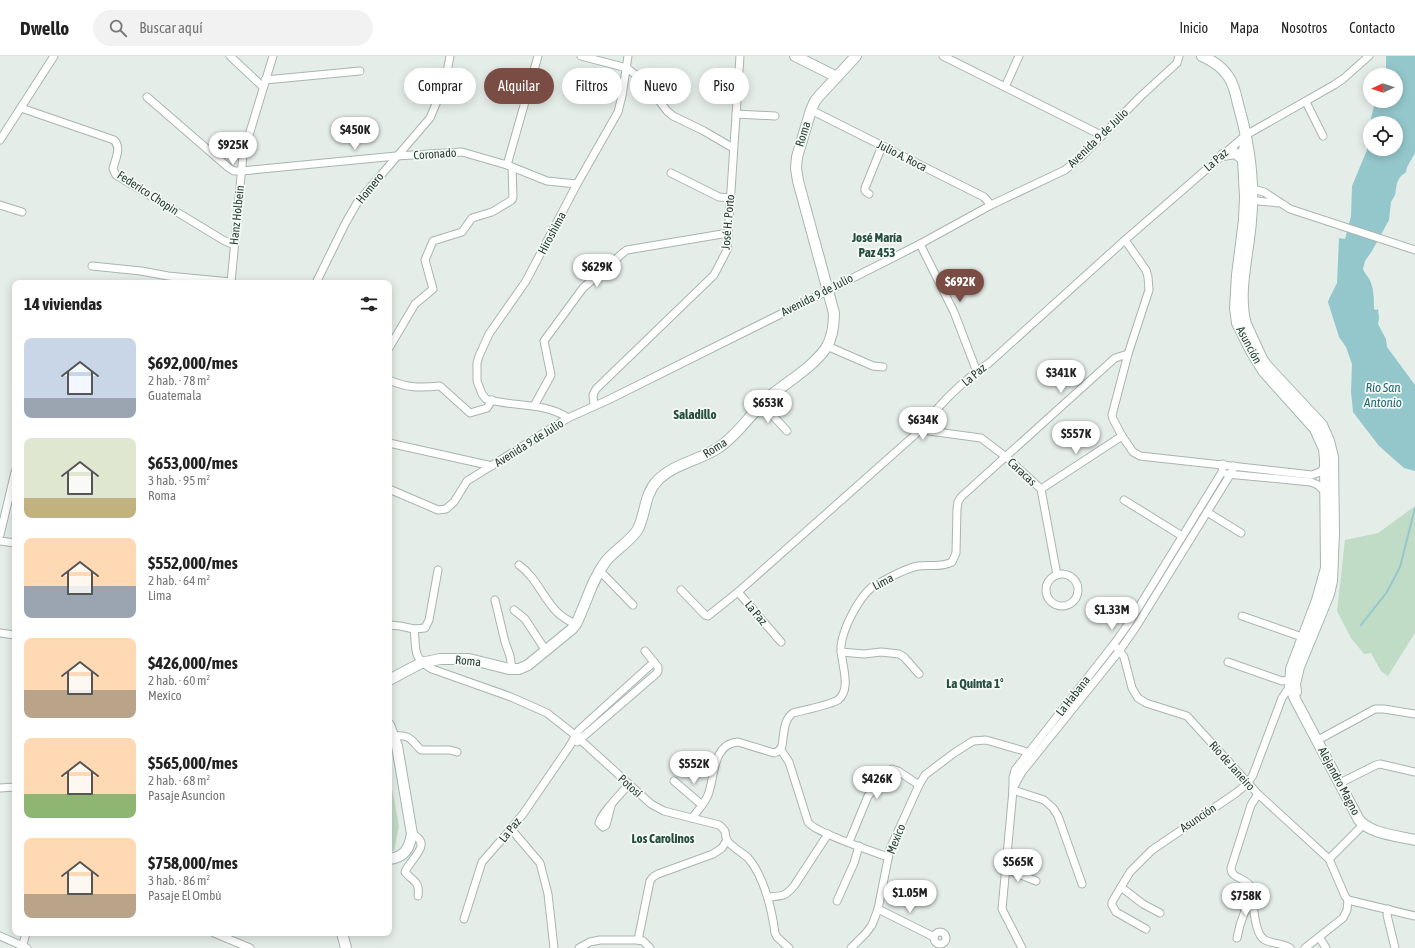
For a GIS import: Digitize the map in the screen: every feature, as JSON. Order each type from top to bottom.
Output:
[{"type":"main road","points":[[795,56],[837,76]]},
{"type":"main road","name":"Roma","points":[[392,678],[421,663],[440,659],[469,659],[512,670],[528,665],[546,651],[575,624],[580,616],[593,583],[600,571],[613,553],[638,529],[647,498],[656,482],[662,476],[678,466],[720,447],[733,436],[762,404],[816,359],[827,346],[832,336],[834,313],[829,290],[798,181],[796,168],[799,149],[815,101],[856,56]]},
{"type":"main road","name":"Asunción","points":[[1205,57],[1221,68],[1230,79],[1244,122],[1251,159],[1249,194],[1237,276],[1237,323],[1251,351],[1264,372],[1315,429],[1324,449],[1332,581],[1326,600],[1299,667],[1295,684],[1296,694],[1302,711]]},
{"type":"main road","name":"Asunción","points":[[1246,135],[1243,159],[1249,194],[1251,226],[1244,277],[1244,318],[1260,353],[1268,366],[1317,419],[1326,432],[1333,457],[1330,533],[1325,573],[1317,600],[1290,669],[1289,683]]},
{"type":"main road","points":[[1222,155],[1235,153],[1243,159]]},
{"type":"main road","points":[[1289,683],[1291,691],[1302,711]]},
{"type":"main road","name":"Alejandro Magno","points":[[1302,711],[1355,814],[1363,825],[1372,830],[1415,840]]},
{"type":"main road","points":[[392,732],[412,834],[408,848],[402,856],[392,858]]},
{"type":"main road","points":[[343,936],[346,948]]},
{"type":"street","points":[[0,140],[54,56]]},
{"type":"street","points":[[230,56],[264,84],[360,71]]},
{"type":"street","name":"Hanz Holbein","points":[[231,280],[245,149],[273,56]]},
{"type":"street","name":"Homero","points":[[317,280],[351,212],[396,156],[430,118],[446,77],[450,56]]},
{"type":"street","points":[[392,343],[415,304],[433,288],[425,260],[433,241],[462,232],[472,218],[492,212],[512,200],[510,166],[538,56]]},
{"type":"street","points":[[581,56],[627,68],[645,82],[667,111],[673,116],[704,130],[733,148]]},
{"type":"street","name":"Hiroshima","points":[[492,400],[486,399],[482,394],[477,381],[477,363],[479,356],[496,325],[526,281],[577,184],[618,112],[621,104],[628,56]]},
{"type":"street","name":"José H. Porto","points":[[594,406],[593,395],[596,389],[714,275],[727,250],[740,56]]},
{"type":"street","points":[[943,56],[1101,135]]},
{"type":"street","points":[[1005,87],[1019,56]]},
{"type":"street","name":"Avenida 9 de Julio","points":[[392,490],[438,510],[446,509],[454,502],[467,481],[568,418],[829,290],[920,244],[991,205],[1065,170],[1082,156],[1101,135],[1177,63],[1179,56]]},
{"type":"street","name":"La Paz","points":[[781,642],[738,592],[924,427],[941,404],[1222,155],[1246,135],[1306,102],[1343,79],[1368,56]]},
{"type":"street","points":[[147,97],[229,168],[242,172]]},
{"type":"street","points":[[1306,102],[1323,136]]},
{"type":"street","name":"Federico Chopin","points":[[21,108],[114,140],[118,145],[113,169],[116,175],[223,240],[234,245]]},
{"type":"street","name":"Julio A. Roca","points":[[811,110],[984,197],[991,205]]},
{"type":"street","points":[[736,114],[775,116]]},
{"type":"street","points":[[869,194],[865,188],[882,146]]},
{"type":"street","name":"Coronado","points":[[242,172],[396,156],[462,152],[510,166],[547,181],[577,184]]},
{"type":"street","points":[[671,173],[719,197],[731,198]]},
{"type":"street","points":[[1249,194],[1264,192],[1283,205]]},
{"type":"street","points":[[1249,194],[1415,250]]},
{"type":"street","points":[[0,204],[22,212]]},
{"type":"street","points":[[534,406],[551,375],[544,345],[545,338],[583,288],[627,250],[728,233]]},
{"type":"street","points":[[1125,240],[1146,270],[1149,284],[1148,296],[1128,354],[1112,415],[1113,420],[1122,436],[1133,452],[1140,456],[1312,475],[1320,472],[1326,466]]},
{"type":"street","points":[[920,244],[954,312],[977,372]]},
{"type":"street","points":[[92,266],[141,270],[168,276],[210,280]]},
{"type":"street","points":[[827,346],[873,366],[883,367]]},
{"type":"street","name":"Lima","points":[[781,750],[786,722],[789,716],[793,713],[837,701],[842,693],[845,686],[841,652],[843,640],[851,616],[868,590],[912,568],[942,565],[952,562],[956,553],[956,518],[958,502],[966,492],[1115,358],[1128,354]]},
{"type":"street","points":[[392,381],[409,387],[418,388],[440,386],[470,413],[487,408],[492,400],[534,406],[563,414],[568,418]]},
{"type":"street","points":[[762,404],[787,430]]},
{"type":"street","name":"Caracas","points":[[924,427],[929,431],[981,438],[1006,457],[1041,489],[1057,575]]},
{"type":"street","points":[[1041,489],[1122,436]]},
{"type":"street","points":[[392,444],[492,466]]},
{"type":"street","points":[[1208,464],[1230,475],[1311,482],[1318,485],[1326,493]]},
{"type":"street","name":"La Habana","points":[[1022,948],[1002,908],[1012,778],[1015,770],[1030,756],[1129,623],[1222,472],[1223,464]]},
{"type":"street","points":[[1030,756],[1120,650],[1136,628],[1230,475],[1234,466]]},
{"type":"street","points":[[0,535],[12,485]]},
{"type":"street","points":[[1124,500],[1182,536]]},
{"type":"street","points":[[1207,512],[1241,533]]},
{"type":"street","points":[[0,541],[12,543]]},
{"type":"street","points":[[519,565],[526,570],[556,611],[564,618],[575,624]]},
{"type":"street","points":[[392,626],[414,629],[425,628],[438,570]]},
{"type":"street","points":[[600,571],[633,605]]},
{"type":"street","points":[[1057,575],[1068,575],[1076,582],[1077,592],[1072,602],[1068,604],[1057,605],[1049,600],[1047,595],[1046,590],[1049,580],[1057,575]]},
{"type":"street","points":[[681,590],[704,615],[708,616],[738,592]]},
{"type":"street","points":[[495,600],[505,642],[510,656],[512,670]]},
{"type":"street","points":[[514,610],[524,619],[546,651]]},
{"type":"street","points":[[1242,616],[1302,637]]},
{"type":"street","points":[[414,629],[415,650],[421,663]]},
{"type":"street","points":[[0,633],[12,635]]},
{"type":"street","name":"Río de Janeiro","points":[[1114,644],[1124,657],[1132,688],[1138,698],[1146,703],[1187,716],[1247,784],[1329,859],[1348,900]]},
{"type":"street","points":[[568,747],[580,741],[657,673],[658,668],[645,651]]},
{"type":"street","points":[[841,652],[864,654],[881,652],[899,654],[904,657],[919,674]]},
{"type":"street","name":"La Paz","points":[[464,919],[482,862],[512,829],[575,735],[654,662]]},
{"type":"street","points":[[1228,662],[1289,683]]},
{"type":"street","name":"Potosí","points":[[421,663],[441,673],[533,706],[554,718],[575,735],[647,801],[659,808],[719,825],[725,831],[727,840],[748,858],[753,865],[768,897],[775,933],[777,937],[789,948]]},
{"type":"street","name":"Asunción","points":[[1146,929],[1116,912],[1113,908],[1112,902],[1130,872],[1152,850],[1247,784],[1253,775],[1289,683]]},
{"type":"street","points":[[1318,740],[1375,709],[1415,714]]},
{"type":"street","points":[[394,736],[408,736],[421,750],[424,751],[450,750],[457,752]]},
{"type":"street","name":"Mexico","points":[[851,948],[872,925],[878,909],[890,849],[919,784],[925,775],[973,741],[986,740],[1030,756]]},
{"type":"street","points":[[692,818],[708,794],[716,761],[721,752],[729,744],[738,742],[774,752],[781,750],[789,762],[808,822],[814,828],[888,857]]},
{"type":"street","points":[[1340,783],[1380,764],[1415,772]]},
{"type":"street","points":[[849,842],[868,796],[892,769],[919,784]]},
{"type":"street","points":[[674,780],[702,805]]},
{"type":"street","points":[[611,806],[629,784]]},
{"type":"street","points":[[0,788],[12,787]]},
{"type":"street","points":[[1012,790],[1044,800],[1053,808],[1058,816],[1082,884]]},
{"type":"street","points":[[1258,794],[1251,806],[1231,872],[1233,875],[1248,883],[1252,892],[1259,933],[1265,940],[1290,948]]},
{"type":"street","points":[[1329,859],[1363,825]]},
{"type":"street","points":[[512,829],[540,863],[548,894],[554,948]]},
{"type":"street","points":[[412,834],[418,836],[421,846],[420,851],[405,872],[416,881],[419,889],[418,896]]},
{"type":"street","points":[[768,897],[783,896],[788,893],[828,834]]},
{"type":"street","points":[[638,940],[648,885],[653,876],[713,854],[722,848],[727,840]]},
{"type":"street","points":[[837,901],[854,863],[859,846]]},
{"type":"street","points":[[1006,869],[1036,881]]},
{"type":"street","points":[[1121,887],[1143,904],[1160,913]]},
{"type":"street","points":[[1237,938],[1252,892]]},
{"type":"street","points":[[1305,948],[1343,918],[1347,910],[1348,900],[1415,916]]},
{"type":"street","points":[[878,909],[934,937]]},
{"type":"street","points":[[1388,909],[1387,915],[1395,948]]},
{"type":"street","points":[[0,936],[24,947],[26,936]]},
{"type":"street","points":[[221,936],[250,948]]},
{"type":"street","points":[[1319,937],[1326,948]]},
{"type":"street","points":[[578,948],[590,942],[600,940],[638,940],[642,941],[650,948]]},
{"type":"green space","points":[[1415,506],[1415,633],[1388,676],[1381,671],[1371,653],[1364,654],[1351,638],[1337,611],[1345,540],[1378,533]]},
{"type":"green space","points":[[392,789],[399,826],[394,851],[392,851]]},
{"type":"water","name":"Río San Antonio","points":[[1386,56],[1415,56],[1415,153],[1407,167],[1406,172],[1400,177],[1397,183],[1395,195],[1391,202],[1389,220],[1365,261],[1363,269],[1373,288],[1374,309],[1378,309],[1378,324],[1386,339],[1387,347],[1415,385],[1415,471],[1404,468],[1379,446],[1353,412],[1351,392],[1352,364],[1346,347],[1339,337],[1328,302],[1337,283],[1339,238],[1345,239],[1351,216],[1352,186],[1364,156],[1403,156],[1403,116],[1372,116],[1373,108],[1403,108],[1403,68],[1386,68]]},
{"type":"waterway","points":[[1361,625],[1387,592],[1400,567],[1415,508]]},
{"type":"district","name":"José María Paz 453","points":[[877,244]]},
{"type":"district","name":"Saladillo","points":[[695,414]]},
{"type":"district","name":"La Quinta 1°","points":[[975,683]]},
{"type":"district","name":"Los Carolinos","points":[[663,838]]}]
